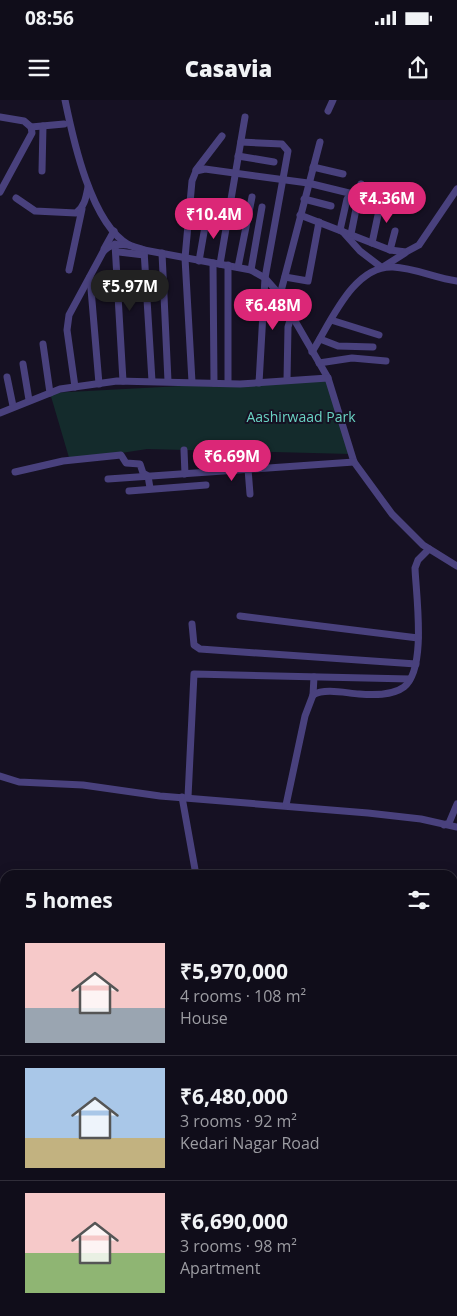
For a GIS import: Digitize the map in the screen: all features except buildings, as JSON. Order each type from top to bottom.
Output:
[{"type":"street","points":[[65,100],[84,180],[114,231],[130,246]]},
{"type":"street","points":[[328,111],[333,100]]},
{"type":"street","points":[[0,117],[24,121],[31,127],[32,133],[0,192]]},
{"type":"street","points":[[214,383],[216,263],[236,174],[245,117]]},
{"type":"street","points":[[31,127],[64,124]]},
{"type":"street","points":[[42,170],[43,126]]},
{"type":"street","points":[[192,382],[185,258],[192,181],[196,171],[222,136]]},
{"type":"street","points":[[240,142],[285,146],[288,151],[265,278],[259,382]]},
{"type":"street","points":[[280,295],[320,142]]},
{"type":"street","points":[[238,156],[274,162]]},
{"type":"street","points":[[313,167],[342,174]]},
{"type":"street","points":[[196,171],[205,168],[308,183],[390,203]]},
{"type":"street","points":[[351,234],[362,184]]},
{"type":"street","points":[[69,270],[88,187]]},
{"type":"street","points":[[312,352],[355,285],[418,245],[457,189]]},
{"type":"street","points":[[238,267],[252,197]]},
{"type":"street","points":[[16,198],[35,211],[56,210],[76,213],[82,209]]},
{"type":"street","points":[[304,199],[331,206]]},
{"type":"street","points":[[341,230],[347,199]]},
{"type":"street","points":[[372,243],[381,201]]},
{"type":"street","points":[[251,270],[262,207]]},
{"type":"street","points":[[199,261],[207,215]]},
{"type":"street","points":[[300,216],[390,250],[406,252]]},
{"type":"street","points":[[284,277],[308,281],[319,222]]},
{"type":"street","points":[[341,230],[360,251],[381,267],[408,269],[457,281]]},
{"type":"street","points":[[74,387],[67,330],[69,315],[114,231]]},
{"type":"street","points":[[390,250],[395,231]]},
{"type":"street","points":[[103,252],[108,246],[115,244],[130,246],[144,252]]},
{"type":"street","points":[[115,244],[123,381]]},
{"type":"street","points":[[119,252],[162,253],[251,270],[265,278],[280,295],[328,378],[354,462],[392,514],[429,549],[457,566]]},
{"type":"street","points":[[144,252],[152,381]]},
{"type":"street","points":[[162,253],[168,381]]},
{"type":"street","points":[[228,265],[228,383]]},
{"type":"street","points":[[90,276],[99,384]]},
{"type":"street","points":[[287,380],[288,323],[292,317]]},
{"type":"street","points":[[331,320],[379,334]]},
{"type":"street","points":[[320,340],[338,346],[373,347]]},
{"type":"street","points":[[43,344],[50,393]]},
{"type":"street","points":[[319,363],[352,358],[386,361]]},
{"type":"street","points":[[23,364],[29,400]]},
{"type":"street","points":[[7,376],[13,406]]},
{"type":"street","points":[[0,413],[13,406],[50,393],[74,387],[123,381],[228,383],[328,378]]},
{"type":"street","points":[[184,450],[185,474]]},
{"type":"street","points":[[15,472],[63,461],[121,456],[126,463],[140,464],[143,473],[148,476],[150,488]]},
{"type":"street","points":[[108,479],[354,462]]},
{"type":"street","points":[[248,470],[250,494]]},
{"type":"street","points":[[129,491],[206,485]]},
{"type":"street","points":[[314,695],[322,691],[374,695],[393,692],[403,687],[410,679],[416,664],[418,638],[415,568],[418,560],[429,549]]},
{"type":"street","points":[[240,616],[418,638]]},
{"type":"street","points":[[192,624],[194,645],[200,649],[416,664]]},
{"type":"street","points":[[195,870],[185,797],[194,674],[410,679]]},
{"type":"street","points":[[286,805],[305,716],[314,695],[314,677]]},
{"type":"street","points":[[0,776],[19,782],[83,785],[160,796],[257,805],[286,805],[421,819],[457,827]]},
{"type":"street","points":[[444,825],[449,822],[457,804]]},
{"type":"green space","name":"Aashirwaad Park","points":[[328,378],[351,454],[147,449],[70,461],[50,393]]}]
